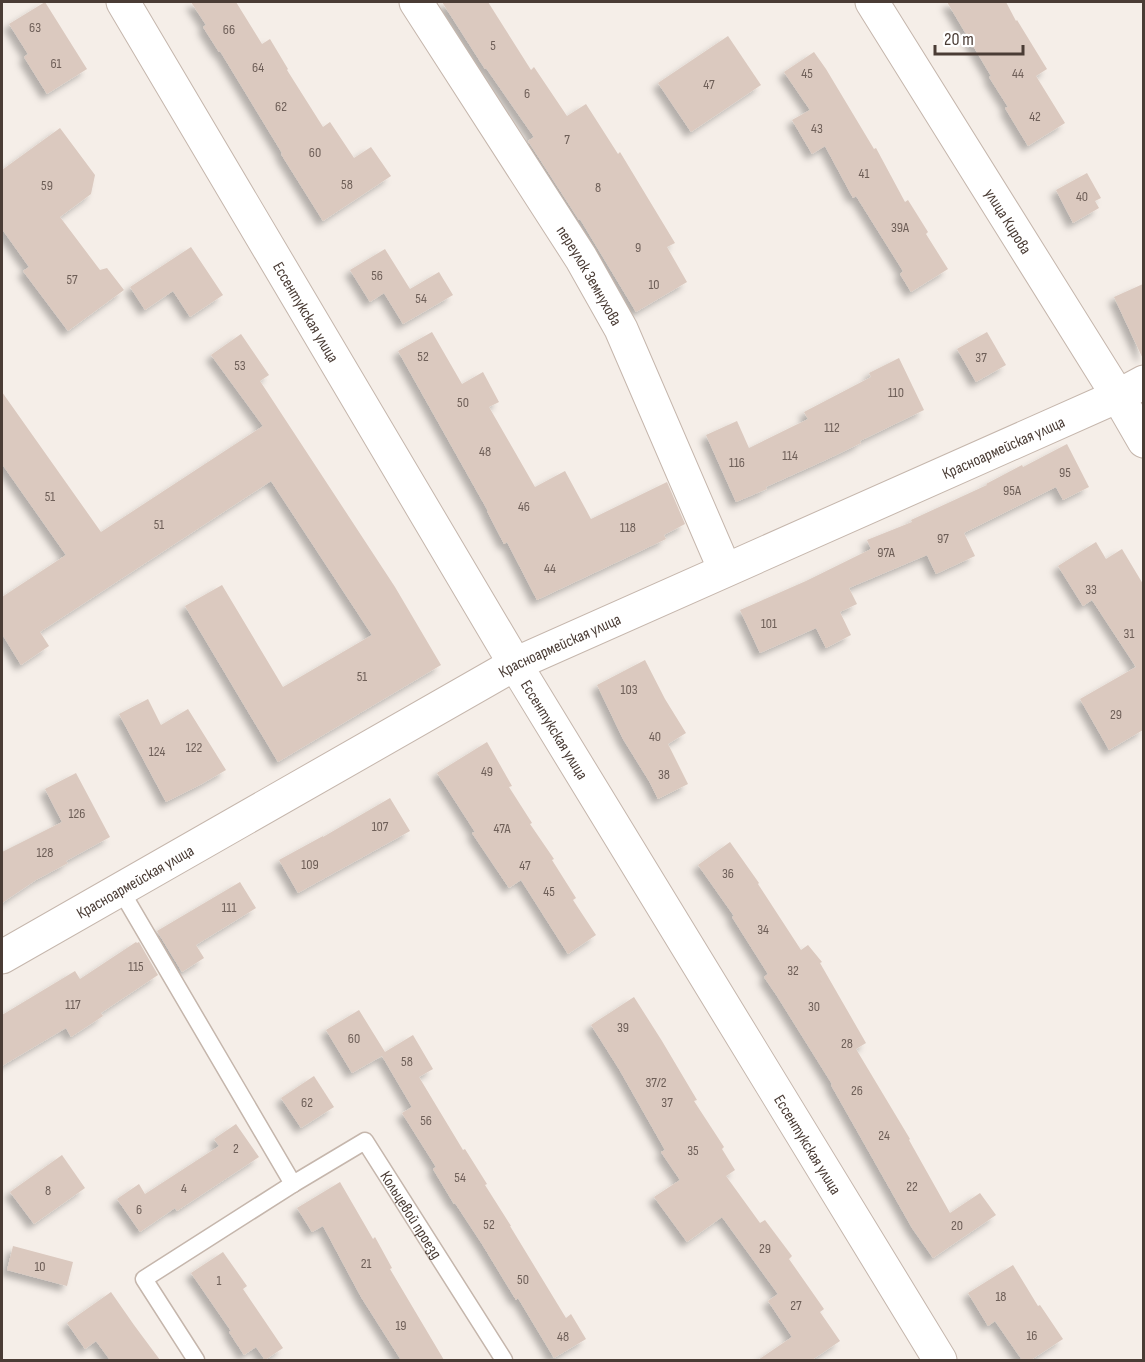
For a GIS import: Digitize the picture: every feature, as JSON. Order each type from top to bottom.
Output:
[{"type":"street","name":"Ессентукская улица","points":[[123,2],[515,664],[940,1360]]},
{"type":"street","name":"переулок Земнухова","points":[[416,2],[580,258],[621,329],[726,570]]},
{"type":"street","name":"улица Кирова","points":[[872,2],[1130,389],[1143,441]]},
{"type":"street","name":"Красноармейская улица","points":[[2,957],[515,664],[1130,389]]},
{"type":"lane","points":[[120,890],[292,1184]]},
{"type":"lane","name":"Кольцевой проезд","points":[[196,1360],[144,1279],[292,1184],[365,1141],[504,1360]]},
{"type":"building","points":[[45,2],[87,69],[47,94],[24,57],[28,54],[9,24]]},
{"type":"building","points":[[191,2],[236,2],[262,44],[270,39],[323,127],[330,122],[354,158],[371,147],[391,176],[323,221],[220,51],[203,27],[206,25]]},
{"type":"building","points":[[442,2],[488,2],[531,70],[534,67],[567,116],[586,104],[618,154],[620,152],[675,243],[667,247],[687,282],[636,312],[580,219],[528,141],[534,137],[485,69]]},
{"type":"building","points":[[947,2],[1006,2],[1047,69],[1036,76],[1065,123],[1028,146],[1005,108],[1008,107],[989,77],[991,76]]},
{"type":"building","points":[[728,36],[761,85],[691,132],[658,83]]},
{"type":"building","points":[[814,52],[874,149],[876,148],[905,202],[908,200],[928,232],[926,234],[948,269],[911,292],[900,274],[903,271],[856,196],[853,198],[825,146],[812,154],[792,120],[810,110],[784,72]]},
{"type":"building","points":[[60,128],[95,175],[91,194],[60,217],[100,270],[107,268],[124,290],[68,331],[23,271],[29,267],[2,229],[2,170]]},
{"type":"building","points":[[1087,173],[1101,198],[1095,201],[1099,208],[1073,223],[1056,190]]},
{"type":"building","points":[[191,247],[223,295],[190,317],[173,291],[145,310],[130,287]]},
{"type":"building","points":[[385,249],[410,289],[439,272],[453,295],[403,324],[384,293],[370,302],[350,270]]},
{"type":"building","points":[[1143,284],[1143,359],[1114,297]]},
{"type":"building","points":[[432,332],[462,384],[483,372],[499,402],[489,407],[535,487],[565,471],[591,519],[667,482],[685,524],[664,535],[666,539],[537,600],[507,542],[504,544],[488,511],[398,351]]},
{"type":"building","points":[[987,332],[1006,365],[976,382],[957,349]]},
{"type":"building","points":[[241,334],[269,375],[260,381],[395,587],[441,665],[278,762],[185,606],[222,585],[283,687],[372,635],[271,481],[40,632],[49,646],[21,665],[2,634],[2,597],[66,555],[2,464],[2,392],[101,532],[263,426],[211,355]]},
{"type":"building","points":[[899,358],[924,410],[860,441],[861,443],[766,487],[767,489],[736,502],[706,435],[737,421],[749,448],[808,419],[804,412],[871,377],[869,373]]},
{"type":"building","points":[[1067,444],[1089,487],[1063,500],[1056,487],[964,533],[975,556],[936,574],[927,555],[849,588],[857,604],[840,612],[851,635],[826,648],[816,628],[760,653],[740,610],[871,549],[867,540],[912,522],[911,520],[987,485],[1022,465],[1023,467]]},
{"type":"building","points":[[1096,542],[1106,559],[1122,549],[1143,584],[1143,730],[1109,750],[1080,699],[1136,667],[1092,600],[1083,606],[1058,566]]},
{"type":"building","points":[[645,660],[686,733],[668,744],[688,784],[658,799],[623,739],[597,685]]},
{"type":"building","points":[[148,699],[161,725],[188,709],[226,770],[166,802],[119,714]]},
{"type":"building","points":[[487,742],[512,786],[509,787],[532,823],[530,824],[554,859],[552,860],[576,898],[573,900],[596,935],[568,954],[521,880],[509,888],[472,833],[475,832],[437,773]]},
{"type":"building","points":[[76,773],[110,837],[66,861],[68,863],[36,880],[2,903],[2,852],[62,822],[45,789]]},
{"type":"building","points":[[390,798],[410,831],[298,893],[279,860]]},
{"type":"building","points":[[730,842],[801,950],[808,945],[822,962],[820,963],[866,1043],[856,1049],[910,1139],[950,1213],[980,1193],[996,1215],[933,1258],[912,1228],[832,1084],[764,977],[768,974],[732,917],[734,916],[698,865]]},
{"type":"building","points":[[240,882],[256,908],[196,945],[204,958],[182,972],[157,931]]},
{"type":"building","points":[[139,942],[158,975],[101,1013],[103,1016],[71,1037],[66,1028],[2,1066],[2,1015],[75,971],[80,979]]},
{"type":"building","points":[[634,997],[697,1100],[694,1101],[724,1147],[722,1149],[735,1170],[726,1176],[760,1223],[765,1220],[792,1256],[789,1259],[824,1309],[820,1312],[840,1341],[812,1360],[758,1360],[792,1337],[768,1301],[778,1294],[722,1217],[687,1242],[654,1197],[680,1180],[661,1152],[665,1150],[591,1025]]},
{"type":"building","points":[[359,1010],[385,1052],[413,1035],[433,1069],[419,1077],[463,1150],[465,1149],[487,1184],[485,1185],[566,1318],[571,1314],[586,1339],[554,1358],[518,1298],[516,1300],[433,1169],[436,1167],[402,1113],[412,1107],[382,1056],[352,1073],[326,1030]]},
{"type":"building","points":[[314,1076],[334,1107],[301,1128],[281,1098]]},
{"type":"building","points":[[236,1124],[259,1157],[177,1211],[175,1208],[140,1232],[117,1199],[139,1184],[145,1194],[219,1146],[214,1139]]},
{"type":"building","points":[[62,1155],[85,1188],[34,1224],[10,1192]]},
{"type":"building","points":[[340,1182],[373,1239],[375,1237],[392,1268],[390,1269],[444,1360],[401,1360],[361,1297],[323,1226],[312,1232],[297,1208]]},
{"type":"building","points":[[13,1246],[73,1262],[67,1286],[7,1270]]},
{"type":"building","points":[[223,1252],[247,1286],[243,1289],[283,1348],[265,1360],[256,1347],[244,1355],[229,1332],[231,1331],[191,1273]]},
{"type":"building","points":[[1013,1265],[1038,1306],[1040,1305],[1063,1339],[1031,1360],[1022,1360],[995,1321],[988,1326],[968,1293]]},
{"type":"building","points":[[111,1292],[160,1360],[110,1360],[96,1341],[85,1349],[67,1323]]}]
